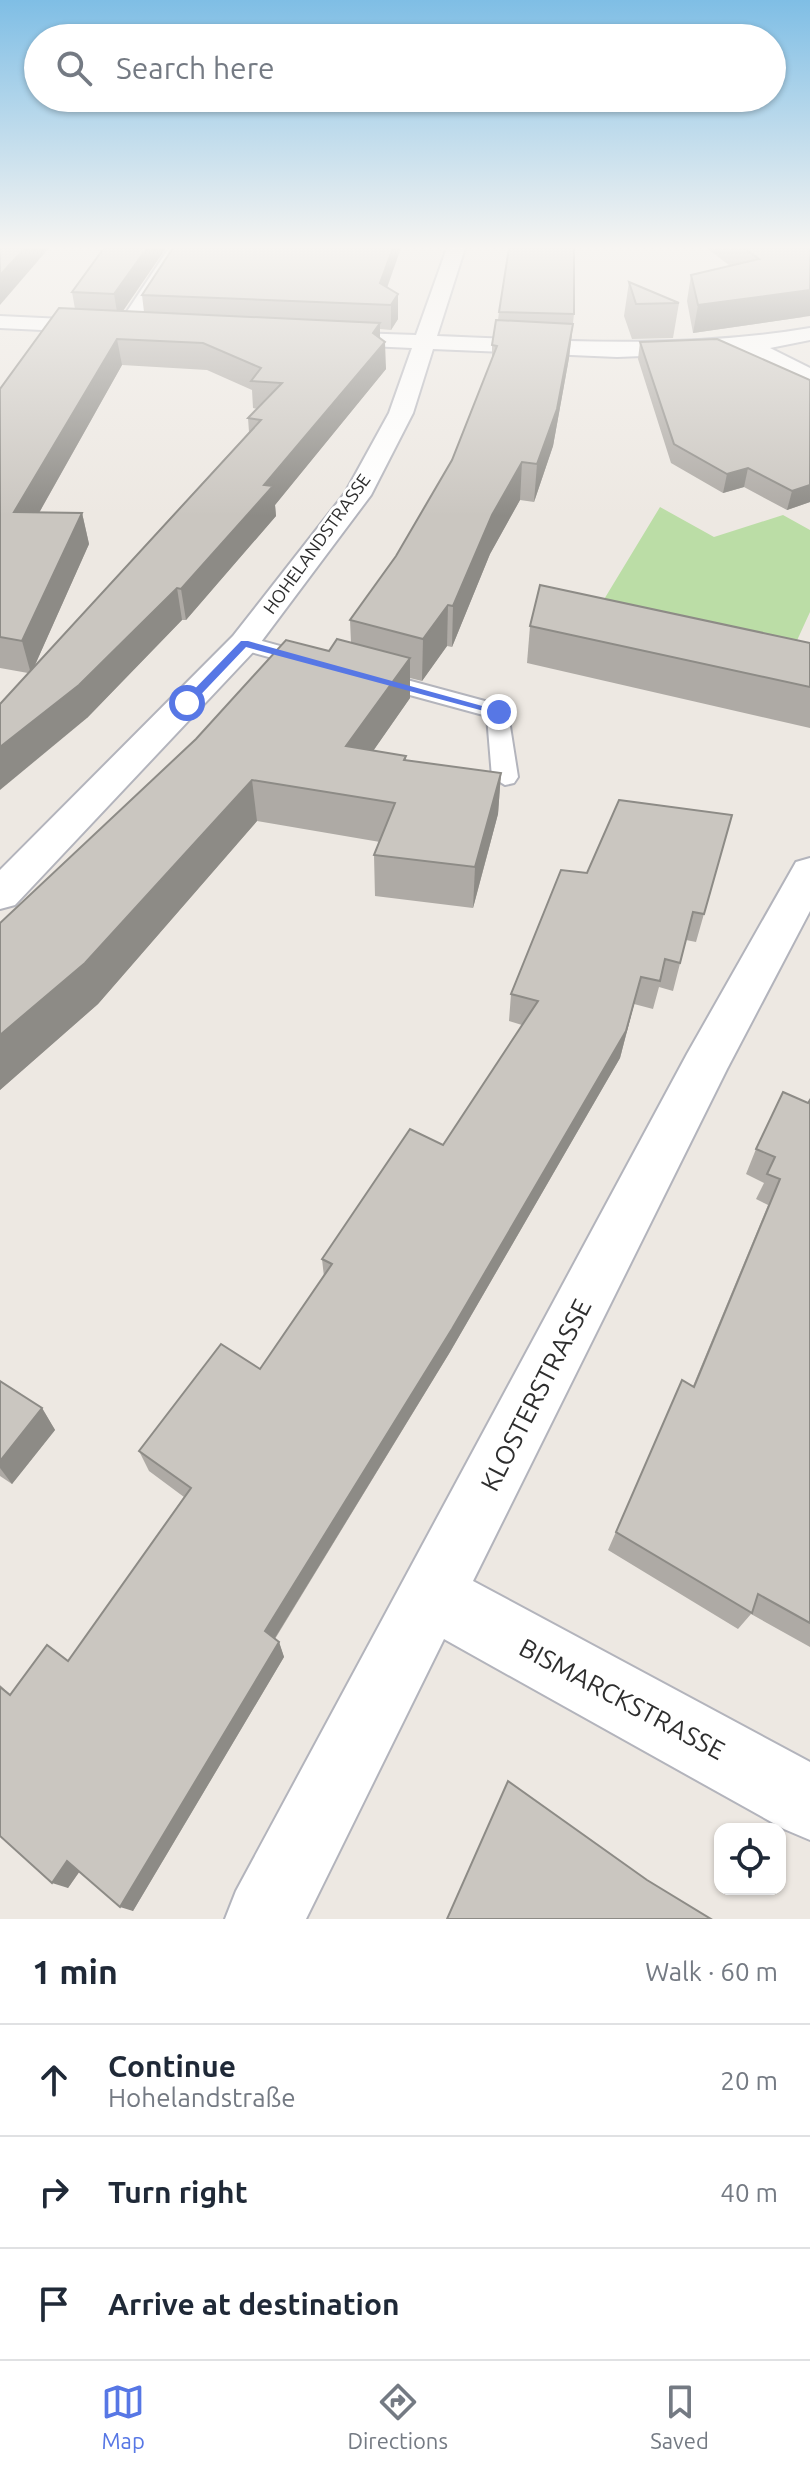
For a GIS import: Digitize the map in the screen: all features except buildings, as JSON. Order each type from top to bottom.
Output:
[{"type":"street","points":[[312,338],[617,350],[748,345],[790,338]]},
{"type":"street","name":"HOHELANDSTRASSE","points":[[0,895],[244,643],[357,495],[401,413],[429,338]]},
{"type":"street","points":[[748,345],[810,377]]},
{"type":"street","name":"KLOSTERSTRASSE","points":[[264,1919],[725,1028],[810,872]]},
{"type":"street","name":"BISMARCKSTRASSE","points":[[433,1596],[810,1803]]},
{"type":"lane","points":[[244,643],[499,712],[505,777]]},
{"type":"green space","points":[[660,507],[714,537],[783,515],[810,530],[810,612],[794,647],[600,606]]},
{"type":"route","points":[[187,703],[244,643],[499,712]]}]
